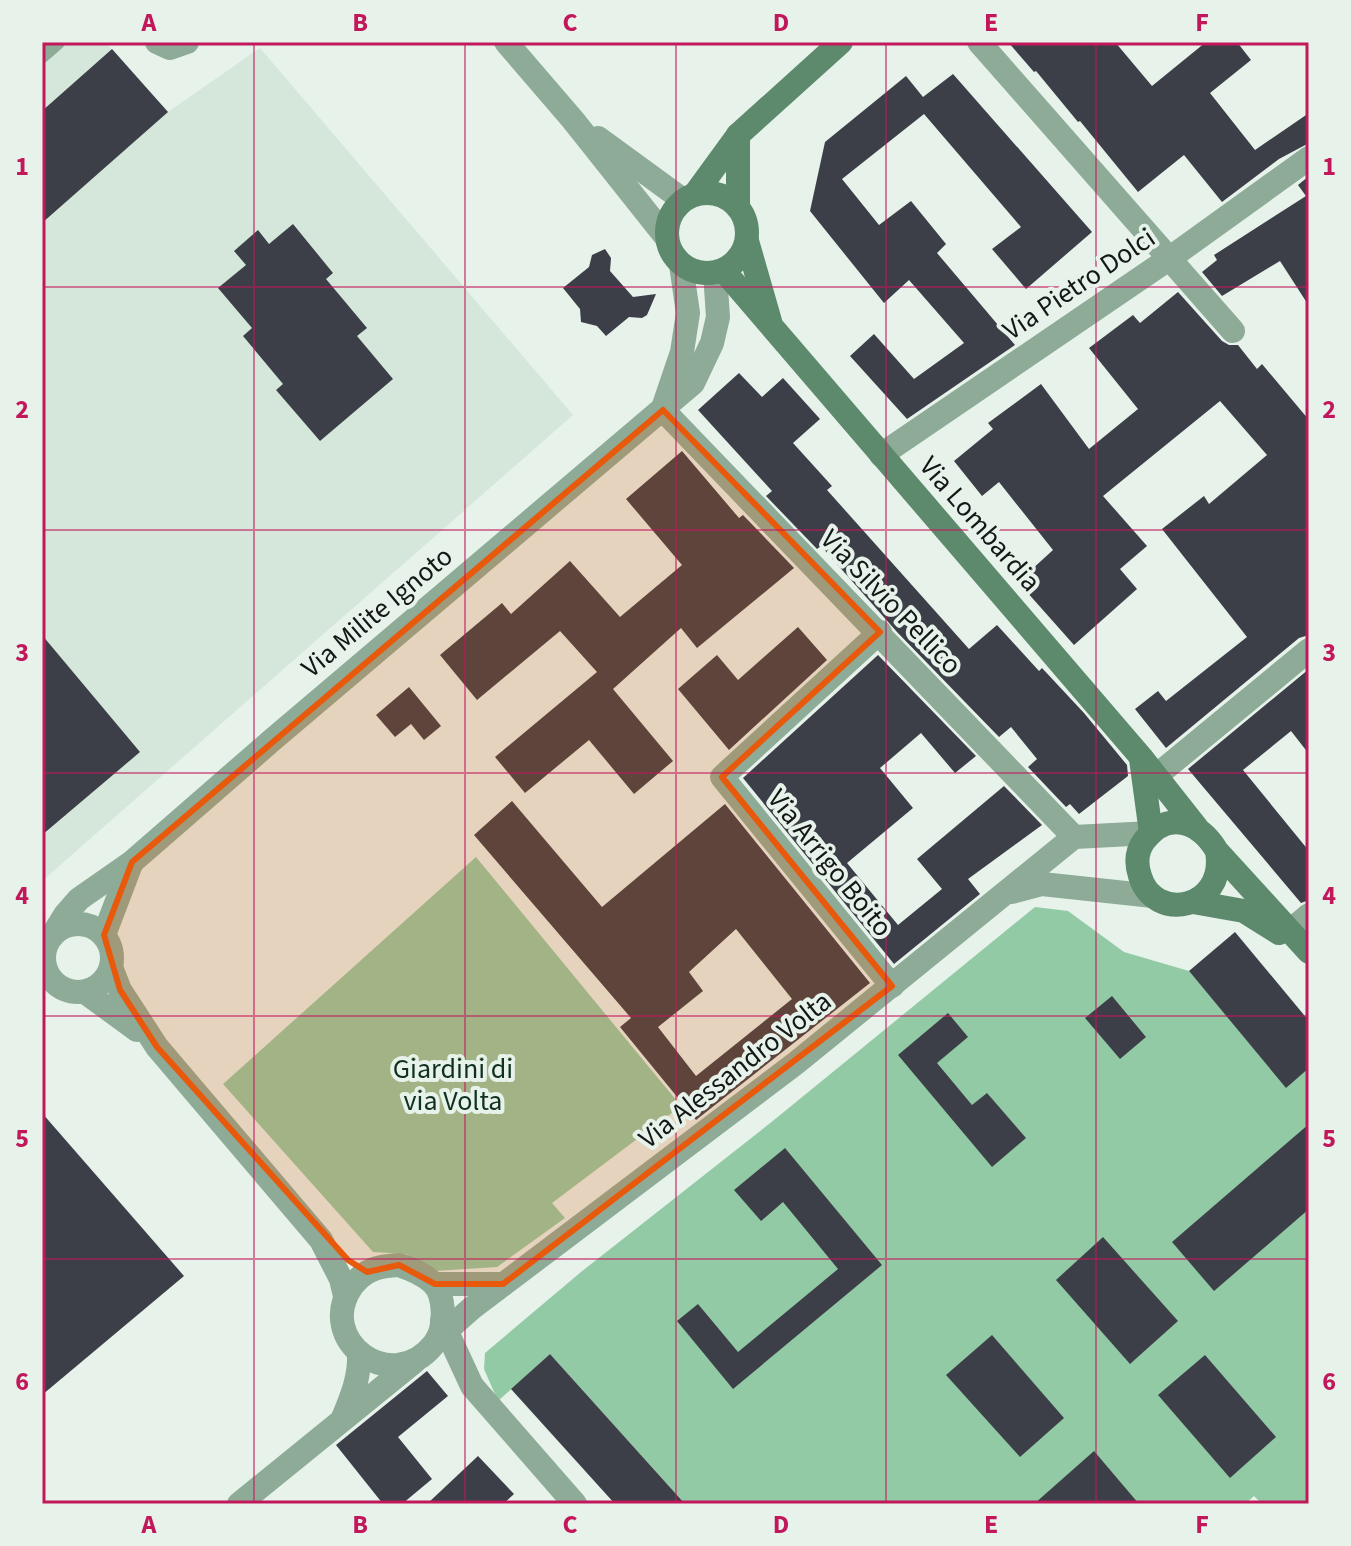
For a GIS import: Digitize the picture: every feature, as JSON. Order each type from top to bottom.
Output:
[{"type":"street","points":[[157,42],[170,48],[187,42]]},
{"type":"street","points":[[506,42],[666,237],[671,252],[681,265],[694,271],[719,272],[742,254],[747,241],[748,229],[738,207],[738,135]]},
{"type":"street","points":[[666,237],[667,223],[673,210],[689,197],[738,135],[841,42]]},
{"type":"street","points":[[979,42],[1233,331]]},
{"type":"street","points":[[573,120],[689,197],[711,192],[726,197],[738,207]]},
{"type":"street","name":"Via Pietro Dolci","points":[[881,455],[1170,258],[1309,158]]},
{"type":"street","name":"Via Lombardia","points":[[747,241],[773,331]]},
{"type":"street","points":[[663,410],[682,352],[688,313],[681,265]]},
{"type":"street","name":"Via Lombardia","points":[[719,272],[881,455],[1148,766],[1197,828],[1208,836],[1217,851],[1309,954]]},
{"type":"street","name":"Via Milite Ignoto","points":[[48,939],[79,899],[132,862],[693,383],[712,343],[718,317],[719,272]]},
{"type":"street","name":"Via Silvio Pellico","points":[[663,410],[1074,837]]},
{"type":"street","name":"Via Arrigo Boito","points":[[880,632],[722,777],[892,986]]},
{"type":"street","points":[[1153,896],[1142,884],[1137,866],[1138,852],[1151,833],[1148,766],[1309,650]]},
{"type":"street","points":[[1074,837],[1151,833],[1172,823],[1197,828]]},
{"type":"street","name":"Via Alessandro Volta","points":[[239,1504],[340,1424],[472,1308],[796,1063],[1074,837]]},
{"type":"street","points":[[1193,902],[1211,888],[1218,875],[1217,851]]},
{"type":"street","name":"Via Milite Ignoto","points":[[104,935],[132,862]]},
{"type":"street","name":"Via Alessandro Volta","points":[[999,896],[1042,884],[1153,896]]},
{"type":"street","name":"Via Lombardia","points":[[1153,896],[1169,904],[1193,902],[1244,911],[1309,954]]},
{"type":"street","points":[[1290,931],[1309,915]]},
{"type":"street","points":[[85,992],[101,983],[113,957],[104,935],[86,924],[64,926],[48,939],[44,964],[48,975],[65,990],[85,992],[116,1012],[157,1047]]},
{"type":"street","points":[[111,967],[125,999],[157,1047],[299,1211],[335,1248],[367,1272]]},
{"type":"street","points":[[299,1211],[333,1262],[345,1296]]},
{"type":"street","points":[[435,1284],[443,1311],[432,1342],[402,1365],[383,1365],[359,1354],[343,1325],[342,1309],[345,1296],[360,1276],[378,1266],[399,1265],[420,1273],[435,1284],[503,1284]]},
{"type":"street","points":[[432,1342],[575,1504]]},
{"type":"street","name":"Via Alessandro Volta","points":[[340,1424],[354,1392],[359,1354]]},
{"type":"lane","points":[[42,55],[57,42]]},
{"type":"highlighted area","points":[[663,410],[880,632],[722,777],[892,986],[503,1284],[435,1284],[399,1265],[367,1272],[348,1260],[157,1047],[120,990],[104,935],[132,862]]},
{"type":"shaded area","points":[[42,42],[105,42],[168,112],[260,48],[573,415],[42,881]]},
{"type":"green space","name":"Giardini di via Volta","points":[[476,857],[681,1106],[552,1203],[565,1218],[497,1267],[435,1271],[406,1254],[373,1252],[223,1084]]},
{"type":"green space","points":[[1035,907],[1068,911],[1124,952],[1189,971],[1286,1087],[1309,1068],[1309,1504],[1262,1504],[1254,1496],[1245,1504],[685,1504],[550,1354],[498,1401],[484,1369],[485,1353],[581,1272],[774,1120]]},
{"type":"building","points":[[1008,42],[1115,42],[1152,86],[1206,42],[1237,42],[1251,60],[1210,93],[1255,150],[1309,113],[1309,143],[1279,159],[1222,202],[1184,155],[1138,192],[1080,121]]},
{"type":"building","points":[[112,49],[168,112],[42,223],[42,111]]},
{"type":"building","points":[[953,74],[1092,232],[1026,289],[992,249],[1021,227],[924,114],[842,179],[879,225],[911,201],[946,244],[937,253],[1015,345],[907,419],[850,356],[874,334],[914,379],[964,343],[909,280],[884,303],[810,211],[825,142],[906,76],[923,97]]},
{"type":"building","points":[[1309,176],[1309,306],[1280,261],[1222,296],[1202,272],[1217,260],[1214,255],[1306,196],[1298,185]]},
{"type":"building","points":[[293,224],[333,273],[326,279],[367,328],[357,336],[393,379],[320,441],[276,390],[283,384],[243,336],[252,328],[218,288],[246,265],[234,251],[258,230],[269,244]]},
{"type":"building","points":[[605,249],[611,258],[610,271],[633,297],[656,294],[647,315],[642,318],[629,317],[606,336],[597,326],[581,322],[580,309],[563,288],[589,267],[592,255]]},
{"type":"building","points":[[1178,292],[1222,341],[1238,345],[1257,369],[1262,364],[1309,420],[1309,635],[1299,638],[1166,748],[1135,709],[1158,691],[1166,701],[1247,637],[1162,529],[1204,496],[1209,504],[1267,455],[1220,401],[1103,496],[1147,546],[1120,569],[1137,589],[1074,645],[1018,582],[1053,550],[999,482],[982,496],[954,461],[993,429],[988,423],[1041,384],[1089,449],[1138,409],[1089,348],[1133,315],[1140,323]]},
{"type":"building","points":[[739,373],[762,397],[783,378],[820,419],[793,443],[832,486],[827,490],[969,649],[997,625],[1039,671],[1042,668],[1084,713],[1127,765],[1128,776],[1079,814],[1070,804],[1066,807],[1028,767],[1037,759],[1011,727],[999,737],[897,632],[821,546],[817,549],[766,496],[772,491],[698,410]]},
{"type":"building","points":[[682,451],[739,518],[743,515],[794,568],[697,648],[681,628],[613,689],[673,761],[634,794],[589,740],[525,793],[495,757],[597,672],[560,631],[477,700],[440,655],[502,603],[511,614],[570,561],[620,617],[682,565],[626,499]]},
{"type":"building","points":[[798,627],[827,660],[729,750],[678,689],[717,655],[738,680]]},
{"type":"building","points":[[42,635],[140,752],[42,835]]},
{"type":"building","points":[[878,655],[976,756],[955,773],[921,733],[880,768],[913,808],[847,863],[898,925],[942,889],[917,859],[1004,786],[1042,825],[968,879],[980,894],[894,964],[743,778]]},
{"type":"building","points":[[1309,669],[1309,754],[1291,731],[1243,770],[1309,851],[1309,900],[1301,903],[1188,769]]},
{"type":"building","points":[[409,687],[441,726],[424,740],[411,724],[395,737],[376,715]]},
{"type":"building","points":[[512,801],[602,907],[725,804],[870,983],[696,1120],[620,1027],[631,1018],[474,835]],"holes":[[[736,929],[792,999],[696,1076],[658,1027],[703,991],[689,972]]]},
{"type":"building","points":[[1235,932],[1309,1021],[1309,1068],[1286,1088],[1189,971]]},
{"type":"building","points":[[1112,996],[1146,1037],[1120,1059],[1085,1018]]},
{"type":"building","points":[[948,1013],[968,1037],[937,1063],[972,1105],[987,1093],[1026,1138],[992,1167],[898,1055]]},
{"type":"building","points":[[42,1113],[184,1276],[42,1395]]},
{"type":"building","points":[[1309,1124],[1309,1209],[1214,1291],[1172,1242]]},
{"type":"building","points":[[785,1148],[882,1265],[733,1389],[677,1321],[698,1304],[738,1352],[838,1269],[783,1202],[761,1221],[734,1190]]},
{"type":"building","points":[[1103,1237],[1178,1321],[1130,1364],[1056,1280]]},
{"type":"building","points":[[992,1335],[1064,1418],[1020,1457],[946,1375]]},
{"type":"building","points":[[550,1354],[685,1504],[615,1504],[511,1389]]},
{"type":"building","points":[[1205,1355],[1276,1437],[1230,1478],[1158,1395]]},
{"type":"building","points":[[427,1371],[448,1396],[398,1437],[432,1479],[402,1504],[383,1504],[336,1445]]},
{"type":"building","points":[[1094,1451],[1139,1504],[1034,1504]]},
{"type":"building","points":[[478,1456],[514,1494],[503,1504],[427,1504]]}]
